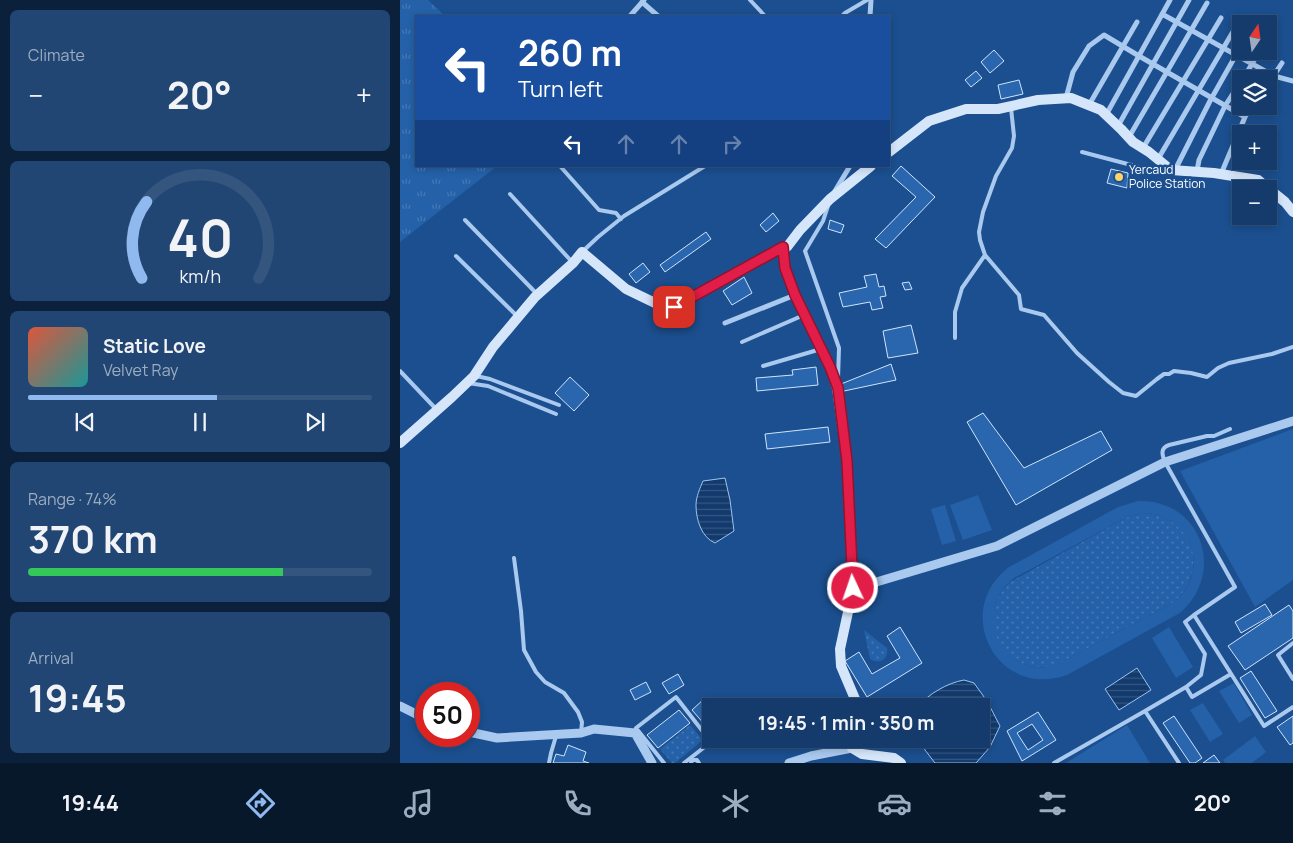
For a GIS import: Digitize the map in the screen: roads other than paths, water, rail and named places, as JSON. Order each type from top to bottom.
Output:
[{"type":"main road","points":[[890,151],[929,121],[966,109],[998,109],[1038,100],[1071,98],[1101,110],[1133,142],[1173,170],[1198,171],[1258,180],[1285,202],[1293,212]]},
{"type":"main road","points":[[400,443],[470,380],[493,347],[518,317],[582,252],[626,289],[655,303],[674,307],[787,246],[830,199],[870,167]]},
{"type":"main road","points":[[783,247],[785,268],[795,295],[830,367],[838,388],[847,461],[853,588],[840,649],[841,666],[855,698]]},
{"type":"main road","points":[[857,748],[862,754],[894,758],[900,763]]},
{"type":"street","points":[[869,0],[870,15]]},
{"type":"street","points":[[1106,115],[1170,0]]},
{"type":"street","points":[[1118,126],[1190,0]]},
{"type":"street","points":[[631,15],[643,1],[657,15]]},
{"type":"street","points":[[1129,138],[1207,3]]},
{"type":"street","points":[[1162,14],[1232,53]]},
{"type":"street","points":[[1143,148],[1221,18]]},
{"type":"street","points":[[1088,105],[1137,22]]},
{"type":"street","points":[[1158,159],[1232,33]]},
{"type":"street","points":[[1066,99],[1073,72],[1089,46],[1104,35],[1245,117],[1221,174]]},
{"type":"street","points":[[1173,170],[1233,60]]},
{"type":"street","points":[[1245,60],[1263,70]]},
{"type":"street","points":[[1248,70],[1254,60]]},
{"type":"street","points":[[1277,71],[1282,63]]},
{"type":"street","points":[[1277,77],[1293,81]]},
{"type":"street","points":[[1198,171],[1199,160],[1232,95]]},
{"type":"street","points":[[830,199],[849,167]]},
{"type":"street","points":[[725,323],[795,295]]},
{"type":"street","points":[[853,588],[997,546],[1165,462],[1293,421]]},
{"type":"street","points":[[400,706],[415,714]]},
{"type":"street","points":[[480,734],[497,738],[581,733],[594,729],[634,733],[652,763]]},
{"type":"street","points":[[789,763],[837,748]]},
{"type":"lane","points":[[750,0],[764,15]]},
{"type":"lane","points":[[843,15],[869,0]]},
{"type":"lane","points":[[1011,106],[1014,136],[1012,148],[996,176],[983,212],[979,232],[985,254],[1019,295],[1021,309],[1044,315],[1077,352],[1123,393],[1136,396],[1164,374],[1174,371],[1207,377],[1218,368],[1229,363],[1272,354],[1293,347]]},
{"type":"lane","points":[[1082,152],[1158,172],[1173,170]]},
{"type":"lane","points":[[561,167],[599,210],[616,213],[621,219]]},
{"type":"lane","points":[[582,252],[621,219],[704,167]]},
{"type":"lane","points":[[510,194],[573,263]]},
{"type":"lane","points":[[830,199],[823,221],[805,251],[839,348],[838,388]]},
{"type":"lane","points":[[465,220],[538,295]]},
{"type":"lane","points":[[955,338],[955,312],[962,288],[985,254]]},
{"type":"lane","points":[[456,256],[518,317]]},
{"type":"lane","points":[[742,342],[804,315]]},
{"type":"lane","points":[[763,366],[821,349]]},
{"type":"lane","points":[[400,371],[438,410]]},
{"type":"lane","points":[[470,380],[490,379],[559,405]]},
{"type":"lane","points":[[470,380],[556,414]]},
{"type":"lane","points":[[1054,763],[1186,687],[1201,676],[1205,654],[1185,622],[1235,587],[1162,454],[1166,446],[1214,436],[1230,429]]},
{"type":"lane","points":[[514,558],[524,650],[536,672],[545,682],[564,693],[578,712],[582,722],[581,733]]},
{"type":"lane","points":[[1194,615],[1264,726],[1293,706]]},
{"type":"lane","points":[[1293,643],[1278,655],[1293,679]]},
{"type":"lane","points":[[1186,687],[1192,697],[1231,674]]},
{"type":"lane","points":[[664,763],[636,728],[676,697],[711,742],[684,763]]},
{"type":"lane","points":[[1145,711],[1179,763]]},
{"type":"lane","points":[[549,763],[556,734]]},
{"type":"lane","points":[[691,763],[694,759],[698,761],[698,752]]},
{"type":"place","name":"Yercaud Police Station","points":[[1119,177]]}]
